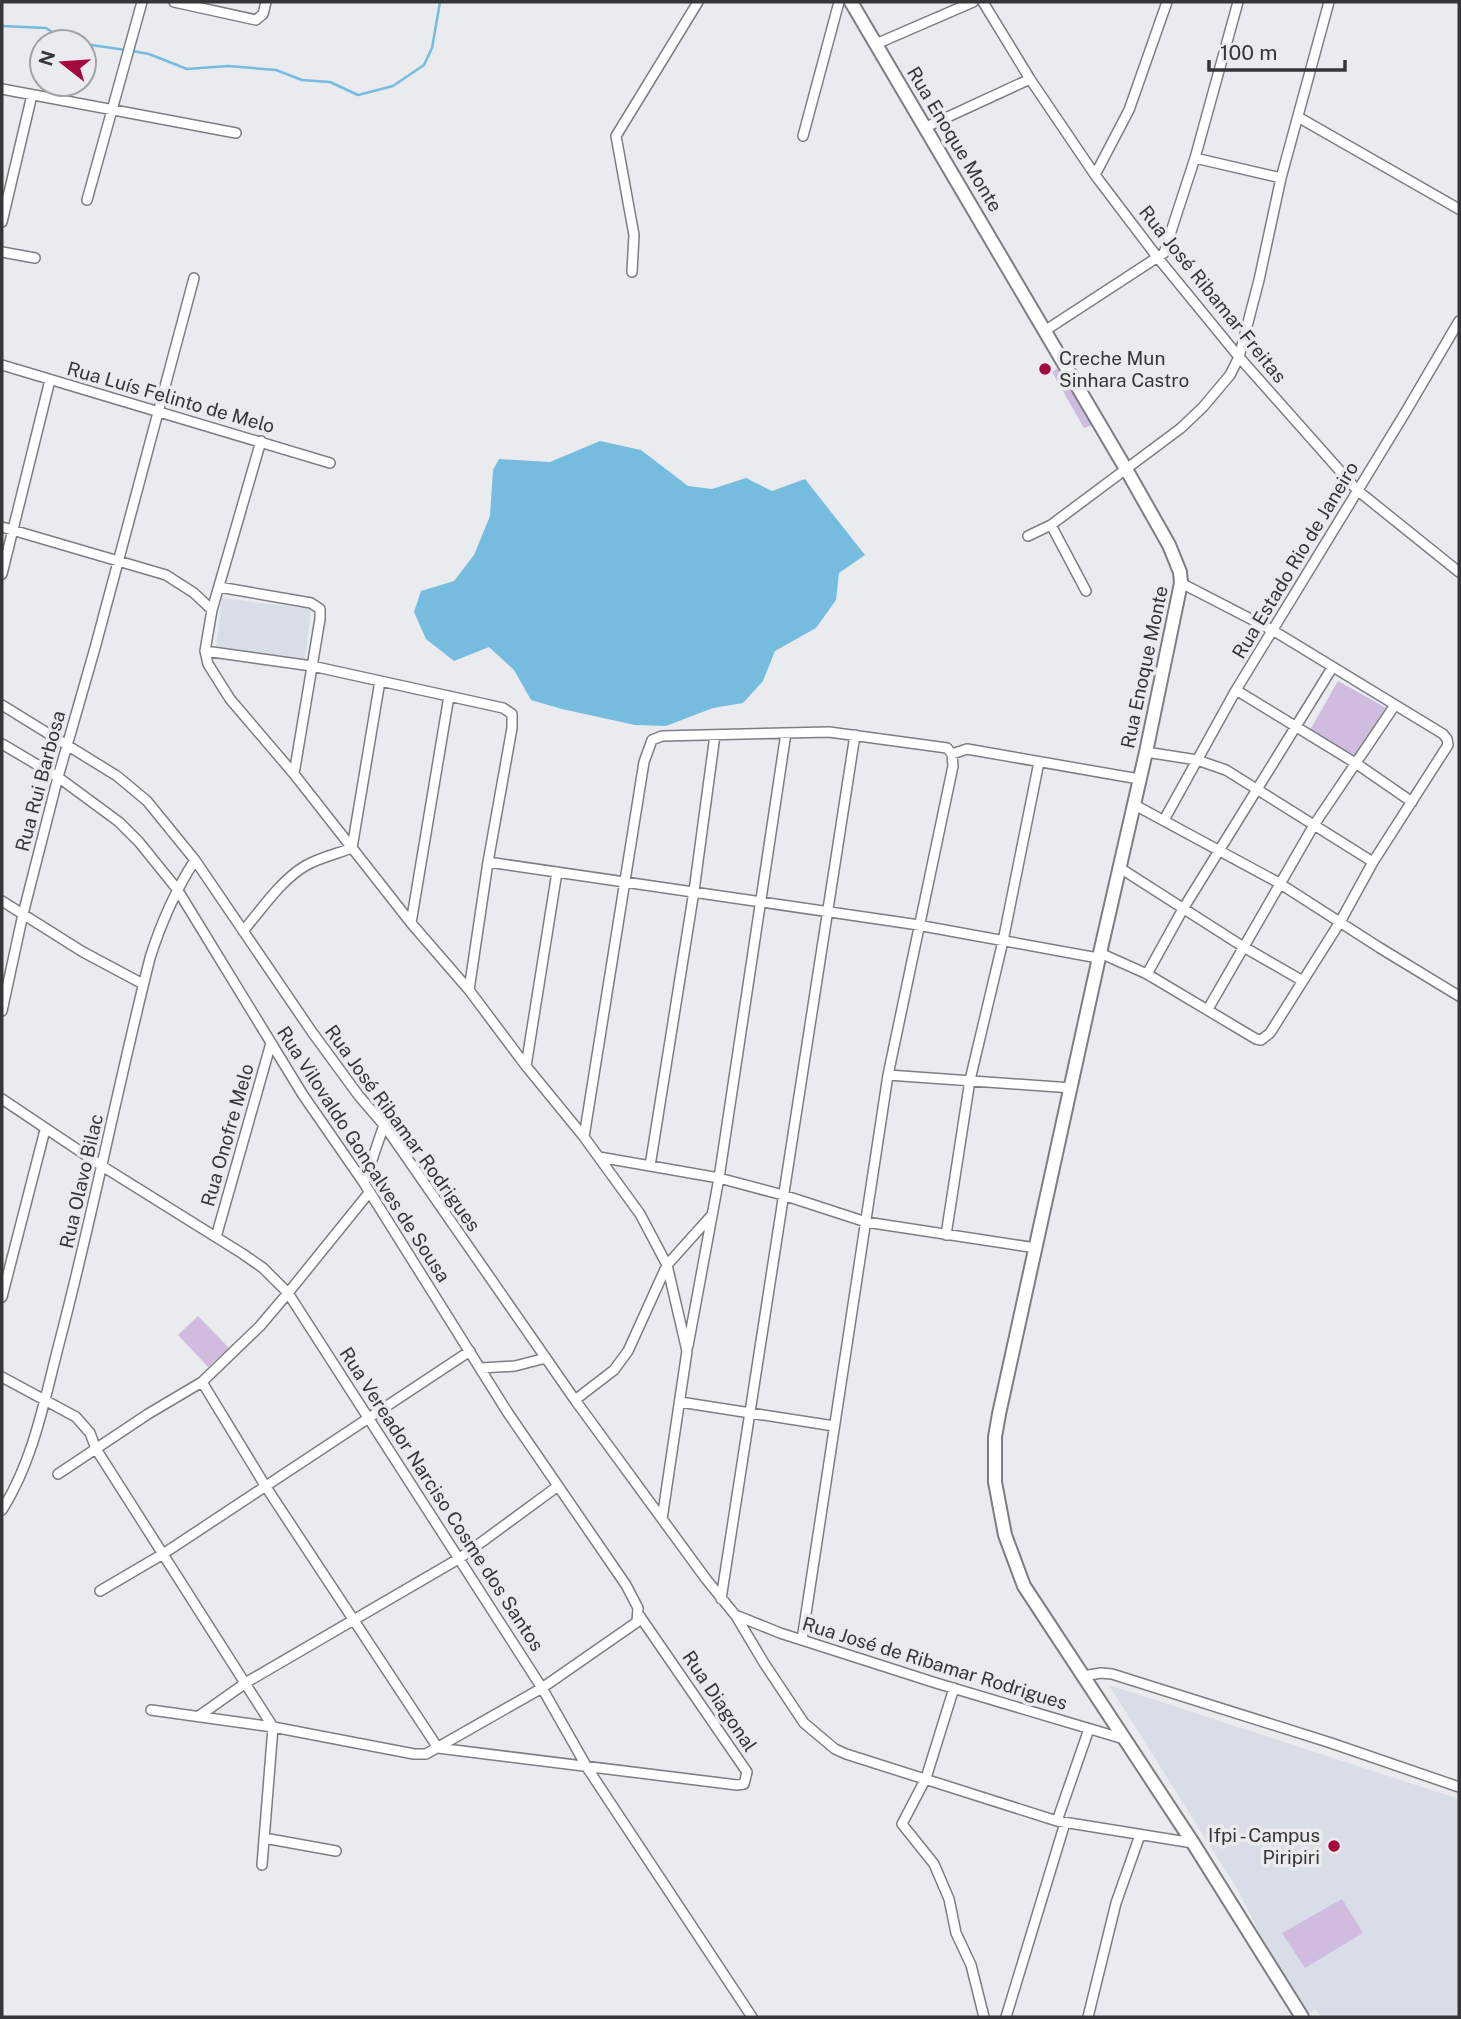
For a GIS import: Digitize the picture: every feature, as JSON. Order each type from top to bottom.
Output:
[{"type":"main road","name":"Rua Enoque Monte","points":[[851,2],[1046,330],[1169,545],[1180,572],[1181,583],[1146,752],[997,1426],[995,1482],[1005,1535],[1024,1586],[1193,1843],[1302,2017]]},
{"type":"street","points":[[87,200],[142,2]]},
{"type":"street","points":[[174,2],[251,19],[261,16],[266,2]]},
{"type":"street","points":[[632,272],[634,235],[617,136],[698,2]]},
{"type":"street","points":[[803,136],[839,2]]},
{"type":"street","points":[[876,44],[973,2]]},
{"type":"street","name":"Rua José Ribamar Freitas","points":[[983,2],[1030,79],[1095,175],[1158,258],[1239,356],[1357,490],[1459,572]]},
{"type":"street","points":[[1095,175],[1129,110],[1167,2]]},
{"type":"street","points":[[1046,330],[1158,258],[1166,248],[1195,158],[1238,2]]},
{"type":"street","points":[[1028,536],[1051,525],[1181,428],[1203,407],[1230,374],[1239,356],[1281,178],[1329,2]]},
{"type":"street","points":[[926,127],[1030,79]]},
{"type":"street","points":[[2,89],[28,93]]},
{"type":"street","points":[[2,222],[31,98]]},
{"type":"street","points":[[52,98],[236,133]]},
{"type":"street","points":[[1298,117],[1459,209]]},
{"type":"street","points":[[1195,158],[1281,178]]},
{"type":"street","points":[[2,252],[35,258]]},
{"type":"street","name":"Rua Rui Barbosa","points":[[2,1011],[23,914],[58,777],[194,278]]},
{"type":"street","name":"Rua Estado Rio de Janeiro","points":[[1164,820],[1236,690],[1459,321]]},
{"type":"street","name":"Rua Luís Felinto de Melo","points":[[2,365],[330,463]]},
{"type":"street","points":[[2,574],[50,380]]},
{"type":"street","points":[[261,441],[212,610],[205,651],[208,664],[230,699],[294,774],[411,923],[469,990],[640,1213],[667,1265],[687,1352]]},
{"type":"street","points":[[1051,525],[1086,591]]},
{"type":"street","points":[[2,527],[166,575],[194,593],[212,610]]},
{"type":"street","points":[[488,862],[828,911],[1099,955],[1147,974],[1261,1040],[1270,1033],[1340,922],[1373,862],[1447,748],[1448,742],[1443,734],[1274,631],[1181,583]]},
{"type":"street","points":[[219,587],[318,606],[320,619],[294,774]]},
{"type":"street","points":[[205,651],[312,666],[503,708],[512,713],[514,718],[488,862],[469,990]]},
{"type":"street","points":[[1147,974],[1183,909],[1332,668]]},
{"type":"street","points":[[352,848],[380,681]]},
{"type":"street","points":[[1236,690],[1412,802]]},
{"type":"street","points":[[411,923],[449,696]]},
{"type":"street","name":"Rua José Ribamar Rodrigues","points":[[2,705],[117,776],[138,792],[195,860],[575,1400],[736,1616],[804,1723],[821,1739],[846,1754],[1061,1822],[1193,1843]]},
{"type":"street","points":[[1208,1009],[1314,825],[1395,705]]},
{"type":"street","points":[[662,1519],[687,1352],[719,1178],[786,733]]},
{"type":"street","points":[[721,1599],[856,734]]},
{"type":"street","points":[[584,1137],[648,746],[652,740],[662,736],[856,734],[943,746],[952,754],[953,766],[888,1075],[802,1640]]},
{"type":"street","points":[[650,1166],[694,891],[715,735]]},
{"type":"street","name":"Rua Vilovaldo Gonçalves de Sousa","points":[[2,744],[58,777],[119,822],[177,889],[368,1194],[558,1486],[626,1585],[639,1615]]},
{"type":"street","points":[[952,754],[967,749],[1139,779]]},
{"type":"street","points":[[1146,752],[1197,760],[1226,770],[1373,862]]},
{"type":"street","points":[[946,1235],[970,1080],[1003,941],[1040,762]]},
{"type":"street","points":[[1133,804],[1279,884],[1459,996]]},
{"type":"street","points":[[243,931],[297,871],[315,861],[352,848]]},
{"type":"street","name":"Rua Olavo Bilac","points":[[2,1510],[28,1456],[44,1401],[79,1267],[143,984],[160,928],[177,889],[195,860]]},
{"type":"street","points":[[1120,868],[1242,946],[1301,980]]},
{"type":"street","points":[[526,1066],[557,872]]},
{"type":"street","points":[[2,901],[83,952],[143,984]]},
{"type":"street","name":"Rua Onofre Melo","points":[[216,1237],[271,1043]]},
{"type":"street","points":[[888,1075],[1072,1088]]},
{"type":"street","name":"Rua Vereador Narciso Cosme dos Santos","points":[[2,1099],[45,1130],[263,1268],[289,1293],[542,1688],[588,1769],[752,2017]]},
{"type":"street","points":[[363,1183],[384,1125]]},
{"type":"street","points":[[2,1297],[45,1130]]},
{"type":"street","points":[[599,1157],[719,1178],[866,1222],[1036,1248]]},
{"type":"street","points":[[58,1474],[148,1414],[202,1382],[260,1326],[368,1194]]},
{"type":"street","points":[[575,1400],[614,1370],[628,1351],[667,1265],[712,1215]]},
{"type":"street","points":[[100,1591],[163,1554],[470,1351]]},
{"type":"street","points":[[481,1368],[515,1366],[546,1358]]},
{"type":"street","points":[[2,1377],[76,1417],[90,1433],[96,1449],[274,1727],[262,1865]]},
{"type":"street","points":[[202,1382],[266,1487],[438,1748],[588,1769]]},
{"type":"street","points":[[680,1402],[834,1426]]},
{"type":"street","points":[[199,1716],[247,1682],[460,1558],[558,1486]]},
{"type":"street","points":[[151,1710],[274,1727],[426,1754],[542,1688],[638,1622],[639,1615]]},
{"type":"street","name":"Rua Diagonal","points":[[588,1769],[737,1786],[744,1784],[748,1775],[639,1615]]},
{"type":"street","name":"Rua José de Ribamar Rodrigues","points":[[736,1616],[802,1640],[1125,1740]]},
{"type":"street","points":[[1083,1676],[1101,1672],[1112,1674],[1331,1743],[1459,1787]]},
{"type":"street","points":[[954,1688],[926,1778],[902,1824],[934,1864],[949,1899],[956,1933],[971,1965],[984,2017]]},
{"type":"street","points":[[1006,2017],[1089,1729]]},
{"type":"street","points":[[1088,2017],[1116,1903],[1140,1835]]},
{"type":"street","points":[[264,1838],[336,1851]]},
{"type":"shaded area","points":[[1060,367],[1094,424],[1084,428],[1052,372]]},
{"type":"shaded area","points":[[222,598],[311,609],[305,659],[216,648]]},
{"type":"shaded area","points":[[1338,681],[1388,709],[1358,758],[1310,730]]},
{"type":"shaded area","points":[[198,1316],[229,1348],[208,1367],[178,1335]]},
{"type":"shaded area","name":"Ifpi - Campus Piripiri","points":[[1109,1685],[1459,1799],[1459,2017],[1321,2017],[1315,2009],[1308,2015],[1265,1944],[1239,1892]]},
{"type":"shaded area","points":[[1342,1899],[1363,1933],[1305,1968],[1282,1933]]},
{"type":"water","points":[[600,441],[641,450],[688,486],[712,489],[746,478],[772,491],[805,479],[865,555],[839,573],[836,600],[816,628],[775,651],[763,681],[743,703],[713,708],[666,726],[635,725],[531,700],[514,670],[489,647],[454,661],[426,639],[414,612],[421,591],[454,581],[474,555],[490,516],[493,470],[499,459],[550,462]]},
{"type":"waterway","points":[[132,51],[149,54],[187,69],[228,66],[276,70],[302,80],[330,82],[358,95],[393,86],[424,65],[432,48],[440,2]]},
{"type":"waterway","points":[[2,26],[46,28]]},
{"type":"waterway","points":[[98,46],[126,50]]},
{"type":"place","name":"Creche Mun Sinhara Castro","points":[[1045,369]]},
{"type":"place","name":"Ifpi - Campus Piripiri","points":[[1334,1846]]}]
